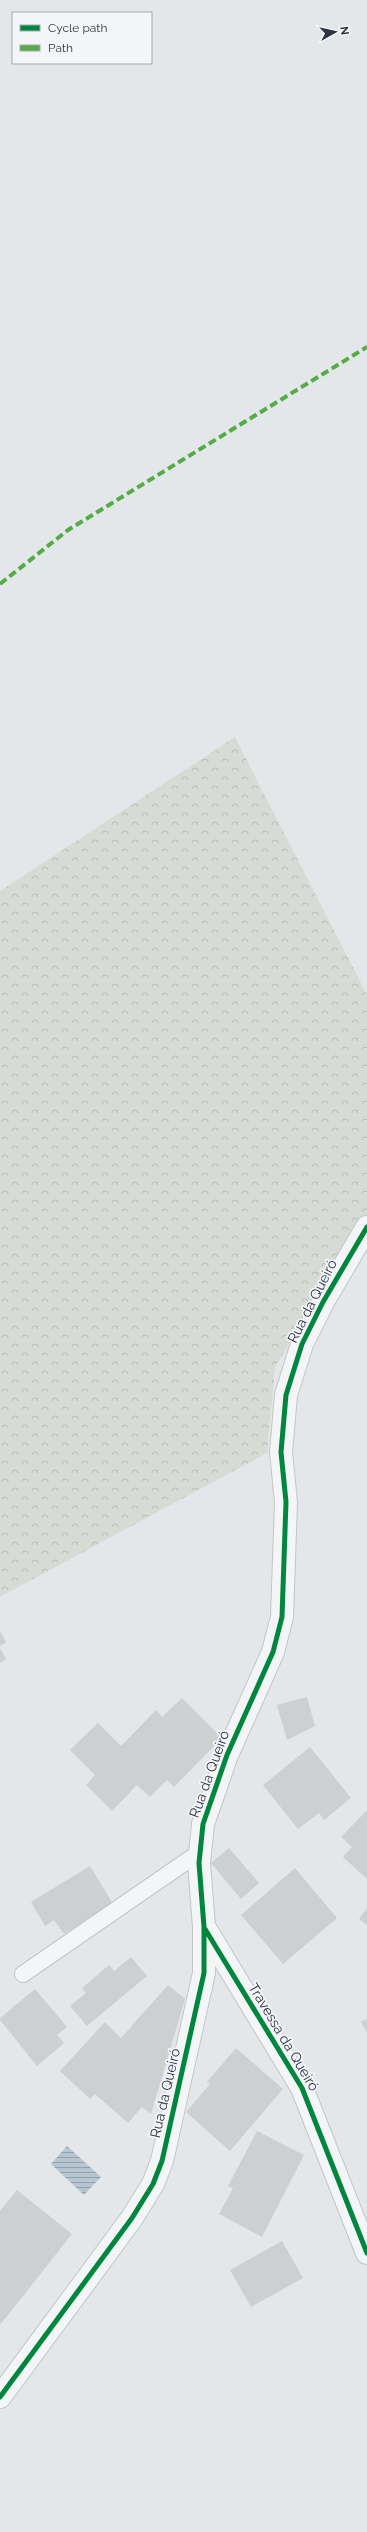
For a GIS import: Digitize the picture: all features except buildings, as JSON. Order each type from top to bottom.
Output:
[{"type":"street","name":"Rua da Queiró","points":[[0,2397],[128,2224],[152,2184],[164,2149],[201,1987],[205,1957],[200,1852],[203,1824],[220,1772],[270,1658],[280,1628],[285,1588],[286,1502],[282,1452],[286,1395],[292,1371],[302,1344],[323,1302],[367,1227]]},
{"type":"street","name":"Travessa da Queiró","points":[[204,1928],[302,2088],[367,2253]]},
{"type":"lane","points":[[23,1974],[200,1852]]},
{"type":"green space","points":[[235,737],[367,995],[367,1218],[275,1367],[267,1453],[0,1597],[0,891]]},
{"type":"water","points":[[67,2146],[101,2177],[84,2195],[51,2164]]},
{"type":"marked path","points":[[0,584],[68,530],[367,347]]},
{"type":"cycle path","points":[[0,2397],[132,2218],[153,2184],[162,2161],[204,1973],[204,1927],[199,1863],[203,1824],[227,1755],[273,1652],[282,1617],[286,1502],[281,1452],[286,1395],[302,1344],[323,1302],[367,1227]]},
{"type":"cycle path","points":[[205,1929],[302,2088],[367,2253]]}]
